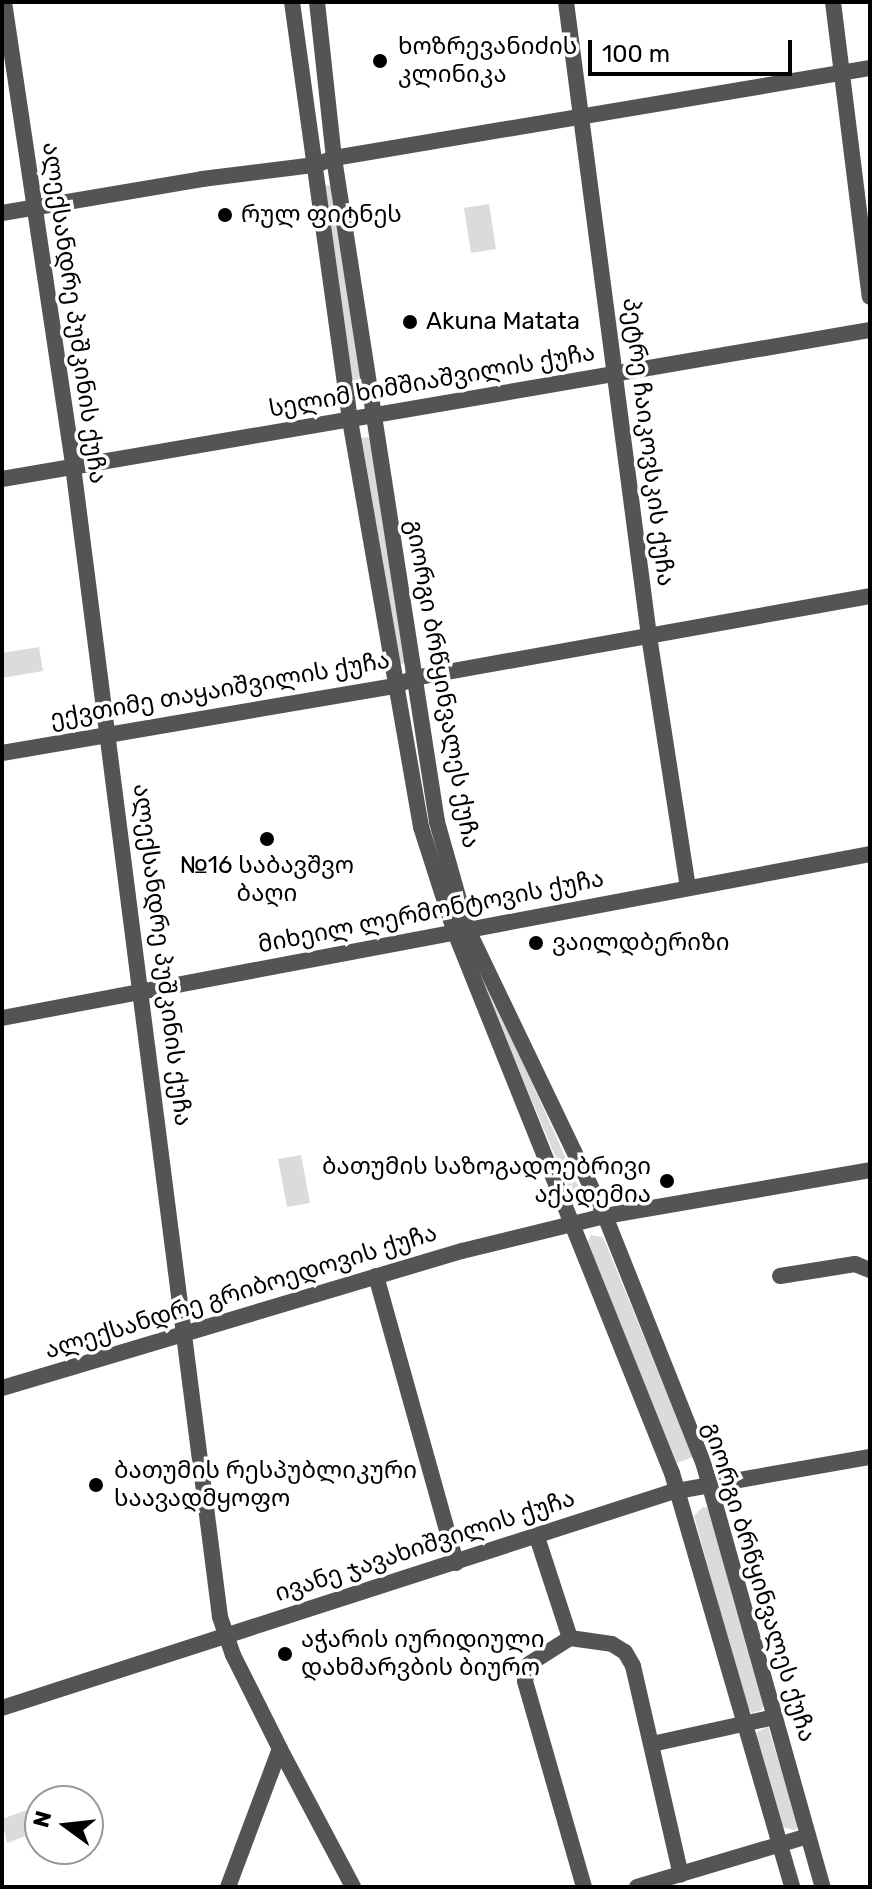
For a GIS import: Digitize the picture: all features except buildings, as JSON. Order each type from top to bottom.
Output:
[{"type":"street","name":"ალექსანდრე პუშკინის ქუჩა","points":[[4,2],[73,466],[109,734],[214,1576],[226,1635],[280,1749],[353,1887]]},
{"type":"street","name":"გიორგი ბრწყინვალეს ქუჩა","points":[[292,2],[350,420],[421,827],[571,1224],[678,1490],[742,1724],[792,1887]]},
{"type":"street","name":"გიორგი ბრწყინვალეს ქუჩა","points":[[317,2],[334,158],[372,417],[437,822],[460,929],[605,1216],[709,1484],[823,1887]]},
{"type":"street","name":"პეტრე ჩაიკოვსკის ქუჩა","points":[[566,2],[649,636],[688,888]]},
{"type":"street","points":[[833,2],[870,297]]},
{"type":"street","points":[[2,213],[315,165],[334,158],[870,68]]},
{"type":"street","name":"სელიმ ხიმშიაშვილის ქუჩა","points":[[2,479],[870,330]]},
{"type":"street","name":"ექვთიმე თაყაიშვილის ქუჩა","points":[[2,753],[395,686],[414,678],[870,596]]},
{"type":"street","name":"მიხეილ ლერმონტოვის ქუჩა","points":[[2,1018],[460,929],[870,854]]},
{"type":"street","name":"ალექსანდრე გრიბოედოვის ქუჩა","points":[[2,1388],[183,1331],[571,1224],[870,1170]]},
{"type":"street","points":[[780,1276],[855,1264],[870,1270]]},
{"type":"street","points":[[376,1276],[456,1563]]},
{"type":"street","name":"ივანე ჯავახიშვილის ქუჩა","points":[[2,1708],[678,1490],[869,1461]]},
{"type":"street","points":[[537,1537],[570,1638]]},
{"type":"street","points":[[584,1887],[525,1681],[529,1664],[570,1638],[612,1644],[625,1652],[633,1666],[681,1875]]},
{"type":"street","points":[[652,1744],[775,1717]]},
{"type":"street","points":[[228,1887],[280,1749]]},
{"type":"street","points":[[637,1887],[808,1836]]},
{"type":"shaded area","points":[[330,185],[362,398],[354,399],[323,186]]},
{"type":"shaded area","points":[[489,204],[496,249],[471,253],[464,208]]},
{"type":"shaded area","points":[[360,438],[372,440],[405,663],[398,665]]},
{"type":"shaded area","points":[[39,647],[43,671],[2,678],[2,653]]},
{"type":"shaded area","points":[[471,956],[475,956],[581,1192],[571,1194]]},
{"type":"shaded area","points":[[301,1155],[310,1203],[287,1207],[278,1159]]},
{"type":"shaded area","points":[[591,1235],[603,1237],[693,1457],[677,1463],[587,1243]]},
{"type":"shaded area","points":[[703,1507],[711,1508],[764,1702],[762,1710],[752,1713],[746,1706],[694,1516]]},
{"type":"shaded area","points":[[768,1727],[799,1826],[795,1830],[781,1827],[755,1737],[757,1732]]},
{"type":"shaded area","points":[[24,1811],[24,1837],[7,1843],[2,1819]]},
{"type":"place","name":"ხოზრევანიძის კლინიკა","points":[[380,61]]},
{"type":"place","name":"რულ ფიტნეს","points":[[225,215]]},
{"type":"place","name":"Akuna Matata","points":[[410,322]]},
{"type":"place","name":"№16 საბავშვო ბაღი","points":[[267,839]]},
{"type":"place","name":"ვაილდბერიზი","points":[[536,943]]},
{"type":"place","name":"ბათუმის საზოგადოებრივი აქადემია","points":[[667,1181]]},
{"type":"place","name":"ბათუმის რესპუბლიკური საავადმყოფო","points":[[96,1485]]},
{"type":"place","name":"აჭარის იურიდიული დახმარვბის ბიურო","points":[[285,1654]]}]
